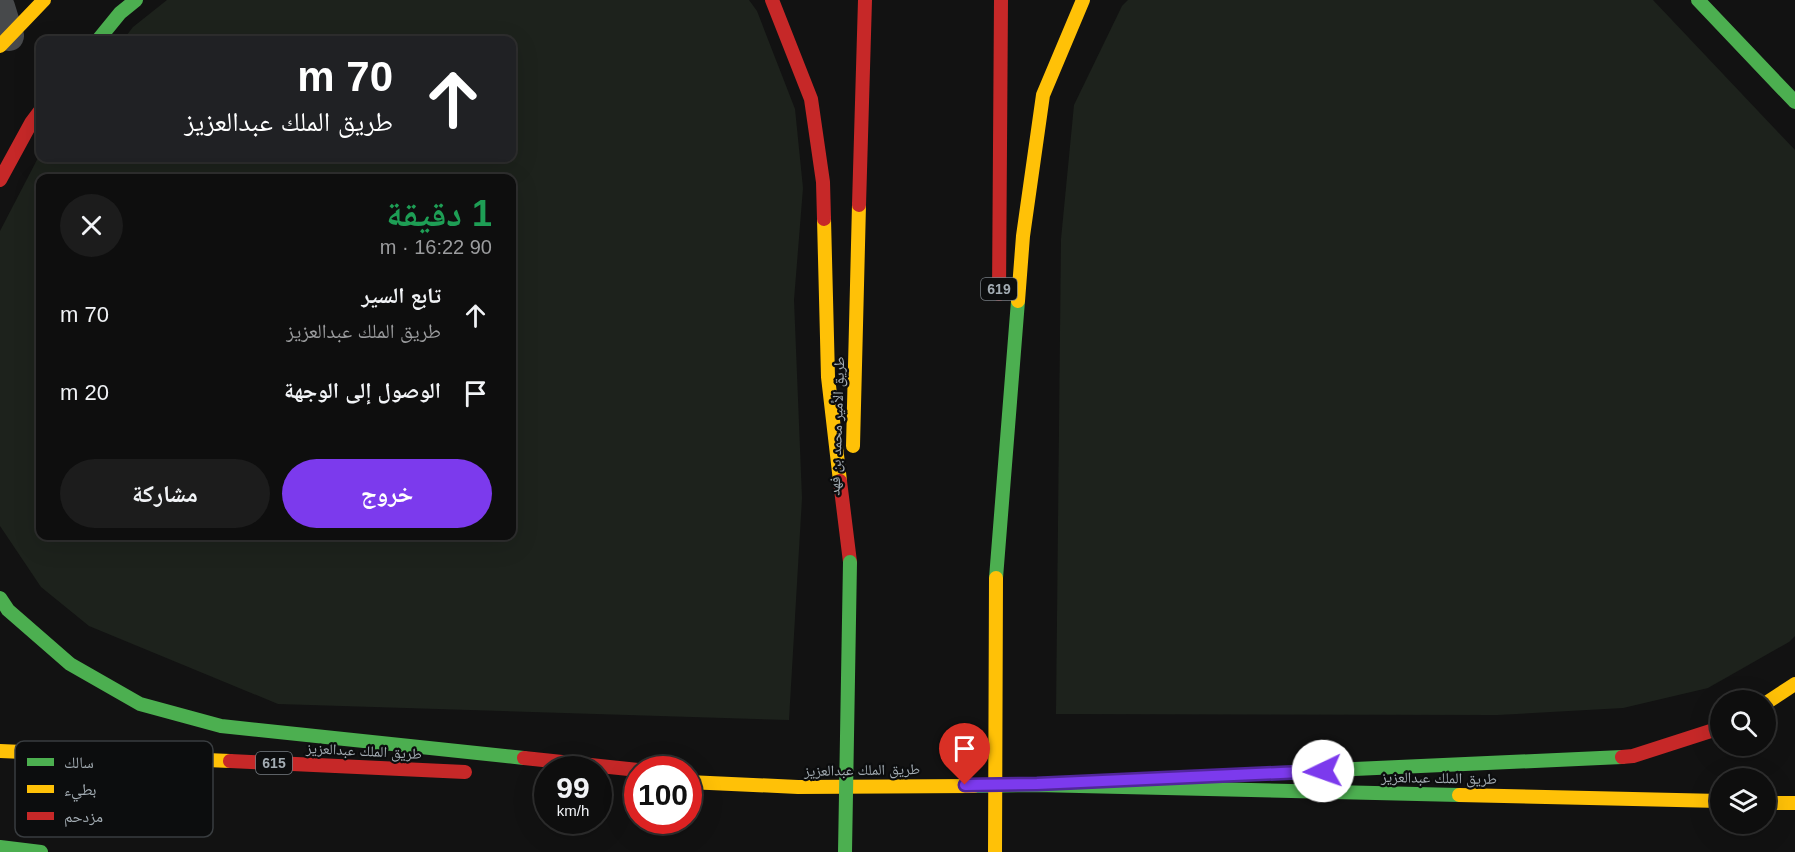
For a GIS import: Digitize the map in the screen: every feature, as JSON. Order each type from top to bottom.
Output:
[{"type":"main road","points":[[5,41],[44,0]]},
{"type":"main road","points":[[101,36],[120,13],[136,0]]},
{"type":"main road","points":[[772,0],[811,99],[823,182],[828,377],[850,561]]},
{"type":"main road","name":"طريق الأمير محمد بن فهد","points":[[845,852],[850,561],[865,0]]},
{"type":"main road","name":"619","points":[[999,307],[1001,0]]},
{"type":"main road","points":[[996,578],[1023,236],[1043,95],[1083,0]]},
{"type":"main road","points":[[1698,0],[1795,102]]},
{"type":"main road","points":[[0,180],[36,116]]},
{"type":"main road","points":[[995,852],[998,377]]},
{"type":"main road","points":[[0,598],[8,610],[70,664],[140,704],[221,726],[624,769]]},
{"type":"main road","points":[[1776,696],[1795,684]]},
{"type":"main road","points":[[1299,772],[1633,756],[1710,731]]},
{"type":"main road","name":"طريق الملك عبدالعزيز","points":[[0,751],[15,752]]},
{"type":"main road","name":"طريق الملك عبدالعزيز","points":[[213,760],[476,772]]},
{"type":"main road","points":[[1037,784],[1228,775]]},
{"type":"main road","points":[[702,777],[798,787]]},
{"type":"main road","name":"طريق الملك عبدالعزيز","points":[[702,783],[798,787],[1037,784],[1710,801]]},
{"type":"main road","points":[[1776,803],[1795,803]]},
{"type":"main road","points":[[0,847],[41,852]]},
{"type":"street","points":[[0,7],[5,41]]},
{"type":"shaded area","points":[[167,0],[749,0],[757,11],[795,109],[803,188],[794,300],[802,498],[789,720],[278,704],[89,626],[41,587],[0,526],[0,231],[36,162],[516,162],[516,36],[126,36],[133,27]]},
{"type":"shaded area","points":[[1128,0],[1653,0],[1795,150],[1795,636],[1789,642],[1708,688],[1623,708],[1497,715],[1056,714],[1061,239],[1074,105],[1122,6]]},
{"type":"traffic: fast","points":[[101,36],[120,13],[136,0]]},
{"type":"traffic: fast","points":[[1698,0],[1795,102]]},
{"type":"traffic: fast","points":[[996,578],[1018,301]]},
{"type":"traffic: fast","points":[[845,852],[850,562]]},
{"type":"traffic: fast","points":[[0,598],[8,610],[70,664],[140,704],[221,726],[524,758]]},
{"type":"traffic: fast","points":[[1310,771],[1622,757]]},
{"type":"traffic: fast","points":[[974,786],[1037,785],[1459,795]]},
{"type":"traffic: fast","points":[[0,847],[41,852]]},
{"type":"traffic: slow","points":[[0,46],[44,0]]},
{"type":"traffic: slow","points":[[1018,301],[1023,236],[1043,95],[1083,0]]},
{"type":"traffic: slow","points":[[853,446],[859,205]]},
{"type":"traffic: slow","points":[[824,219],[828,377],[840,481]]},
{"type":"traffic: slow","points":[[995,852],[996,578]]},
{"type":"traffic: slow","points":[[1776,696],[1795,684]]},
{"type":"traffic: slow","points":[[0,751],[15,752]]},
{"type":"traffic: slow","points":[[213,760],[230,761]]},
{"type":"traffic: slow","points":[[702,783],[798,787],[974,786]]},
{"type":"traffic: slow","points":[[1459,795],[1710,801]]},
{"type":"traffic: slow","points":[[1776,803],[1795,803]]},
{"type":"traffic: jam","points":[[772,0],[811,99],[823,182],[824,219]]},
{"type":"traffic: jam","points":[[859,205],[865,0]]},
{"type":"traffic: jam","points":[[999,294],[1001,0]]},
{"type":"traffic: jam","points":[[0,180],[36,116]]},
{"type":"traffic: jam","points":[[840,481],[850,562]]},
{"type":"traffic: jam","points":[[1622,757],[1633,756],[1710,731]]},
{"type":"traffic: jam","points":[[524,758],[624,769]]},
{"type":"traffic: jam","points":[[230,761],[465,772]]},
{"type":"route","points":[[965,785],[1037,784],[1323,771]]}]
